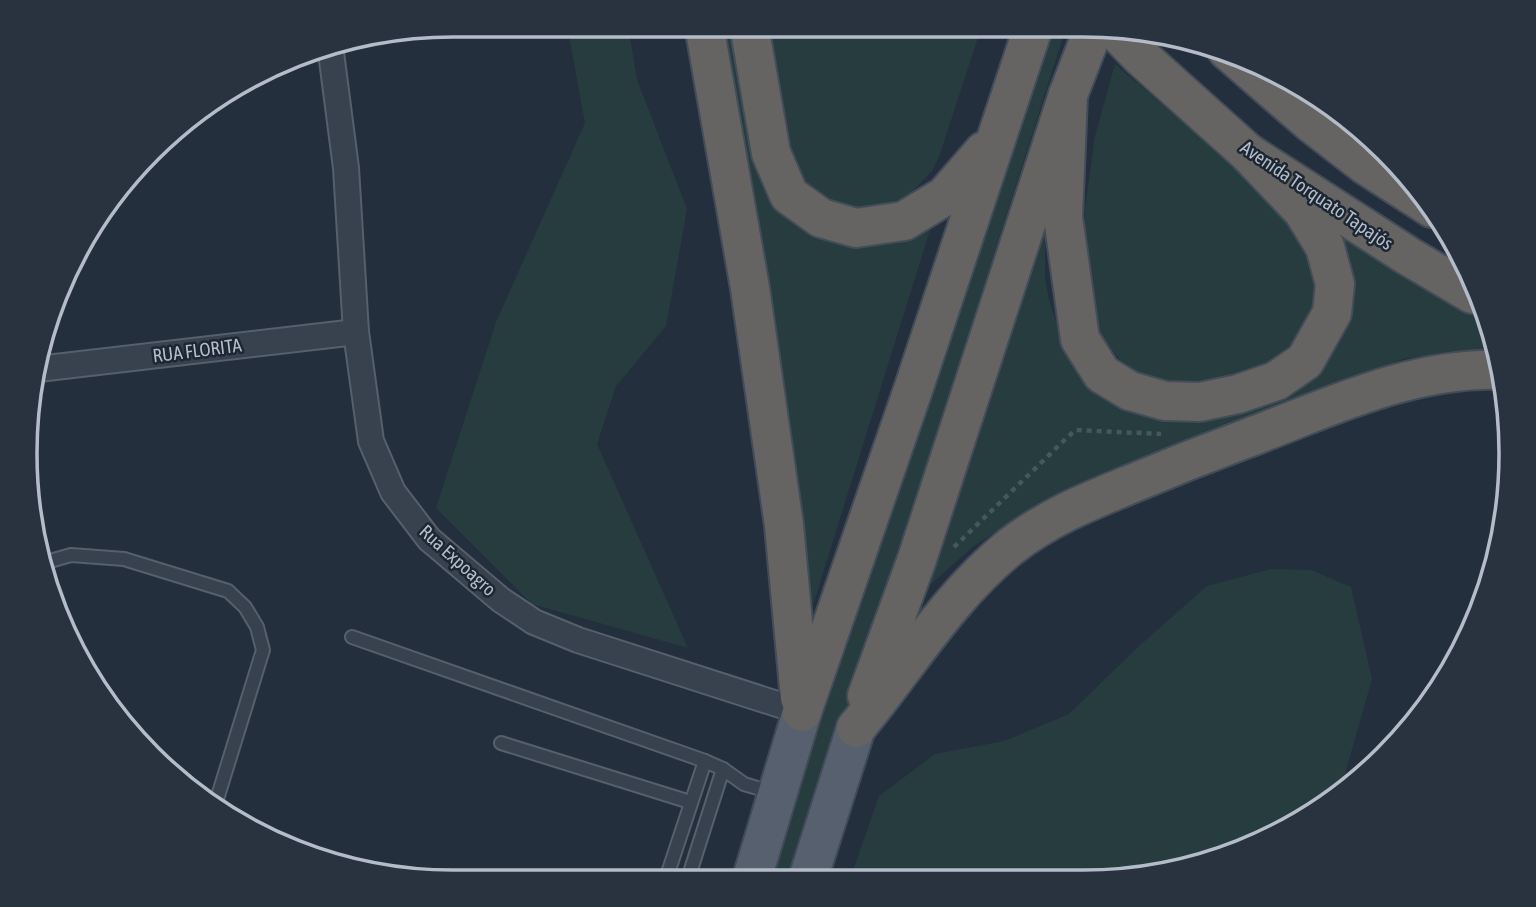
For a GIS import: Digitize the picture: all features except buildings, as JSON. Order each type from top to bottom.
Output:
[{"type":"highway","points":[[706,37],[750,288],[784,525],[802,712]]},
{"type":"highway","points":[[751,37],[771,153],[789,195],[821,218],[856,228],[904,221],[945,196],[996,136]]},
{"type":"highway","points":[[802,712],[1030,37]]},
{"type":"highway","points":[[856,727],[917,559],[1068,95],[1095,37]]},
{"type":"highway","name":"Avenida Torquato Tapajós","points":[[1104,38],[1140,56],[1248,153],[1466,291]]},
{"type":"highway","points":[[1255,74],[1311,123],[1364,164],[1406,191]]},
{"type":"highway","points":[[1068,95],[1063,217],[1080,339],[1102,374],[1130,391],[1164,401],[1200,402],[1238,394],[1276,381],[1305,361],[1332,313],[1335,284],[1325,247],[1303,211],[1248,153]]},
{"type":"highway","points":[[1311,123],[1354,137]]},
{"type":"highway","points":[[856,727],[887,691],[935,624],[976,579],[1008,549],[1060,513],[1200,455],[1388,385],[1463,370],[1491,370]]},
{"type":"main road","points":[[755,870],[802,712]]},
{"type":"main road","points":[[810,870],[856,727]]},
{"type":"street","name":"Rua Expoagro","points":[[331,56],[346,168],[356,332],[371,441],[393,492],[429,539],[501,600],[534,622],[579,640],[802,712]]},
{"type":"street","name":"RUA FLORITA","points":[[46,368],[356,332]]},
{"type":"lane","points":[[51,561],[71,555],[124,559],[228,591],[245,607],[257,627],[263,650],[218,797]]},
{"type":"lane","points":[[352,637],[705,761],[723,769],[744,784],[779,794]]},
{"type":"lane","points":[[501,743],[690,802]]},
{"type":"lane","points":[[668,870],[705,761]]},
{"type":"lane","points":[[691,870],[723,769]]},
{"type":"green space","points":[[569,37],[630,37],[637,80],[687,209],[666,326],[616,386],[597,444],[688,648],[532,604],[436,508],[496,322],[585,123]]},
{"type":"green space","points":[[717,37],[738,37],[757,155],[876,244],[894,243],[930,230],[813,605]]},
{"type":"green space","points":[[768,37],[978,37],[939,157],[932,171],[910,194],[881,207],[866,209],[835,204],[809,188],[790,164]]},
{"type":"green space","points":[[1044,37],[1063,37],[798,870],[771,870]]},
{"type":"green space","points":[[1115,64],[1271,197],[1314,259],[1316,292],[1313,308],[1294,342],[1266,367],[1193,388],[1155,380],[1137,371],[1121,361],[1096,332],[1085,250],[1085,208],[1095,136]]},
{"type":"green space","points":[[1330,225],[1474,312],[1486,352],[1453,351],[1403,359],[1044,500],[974,546],[924,590],[1036,231],[1045,233],[1045,278],[1049,300],[1066,341],[1138,404],[1315,364]]},
{"type":"green space","points":[[1271,569],[1311,570],[1351,587],[1372,679],[1344,778],[1336,784],[1291,814],[1242,839],[1190,856],[1137,867],[1082,870],[853,870],[879,796],[935,754],[1004,741],[1069,714],[1139,646],[1207,586]]}]
